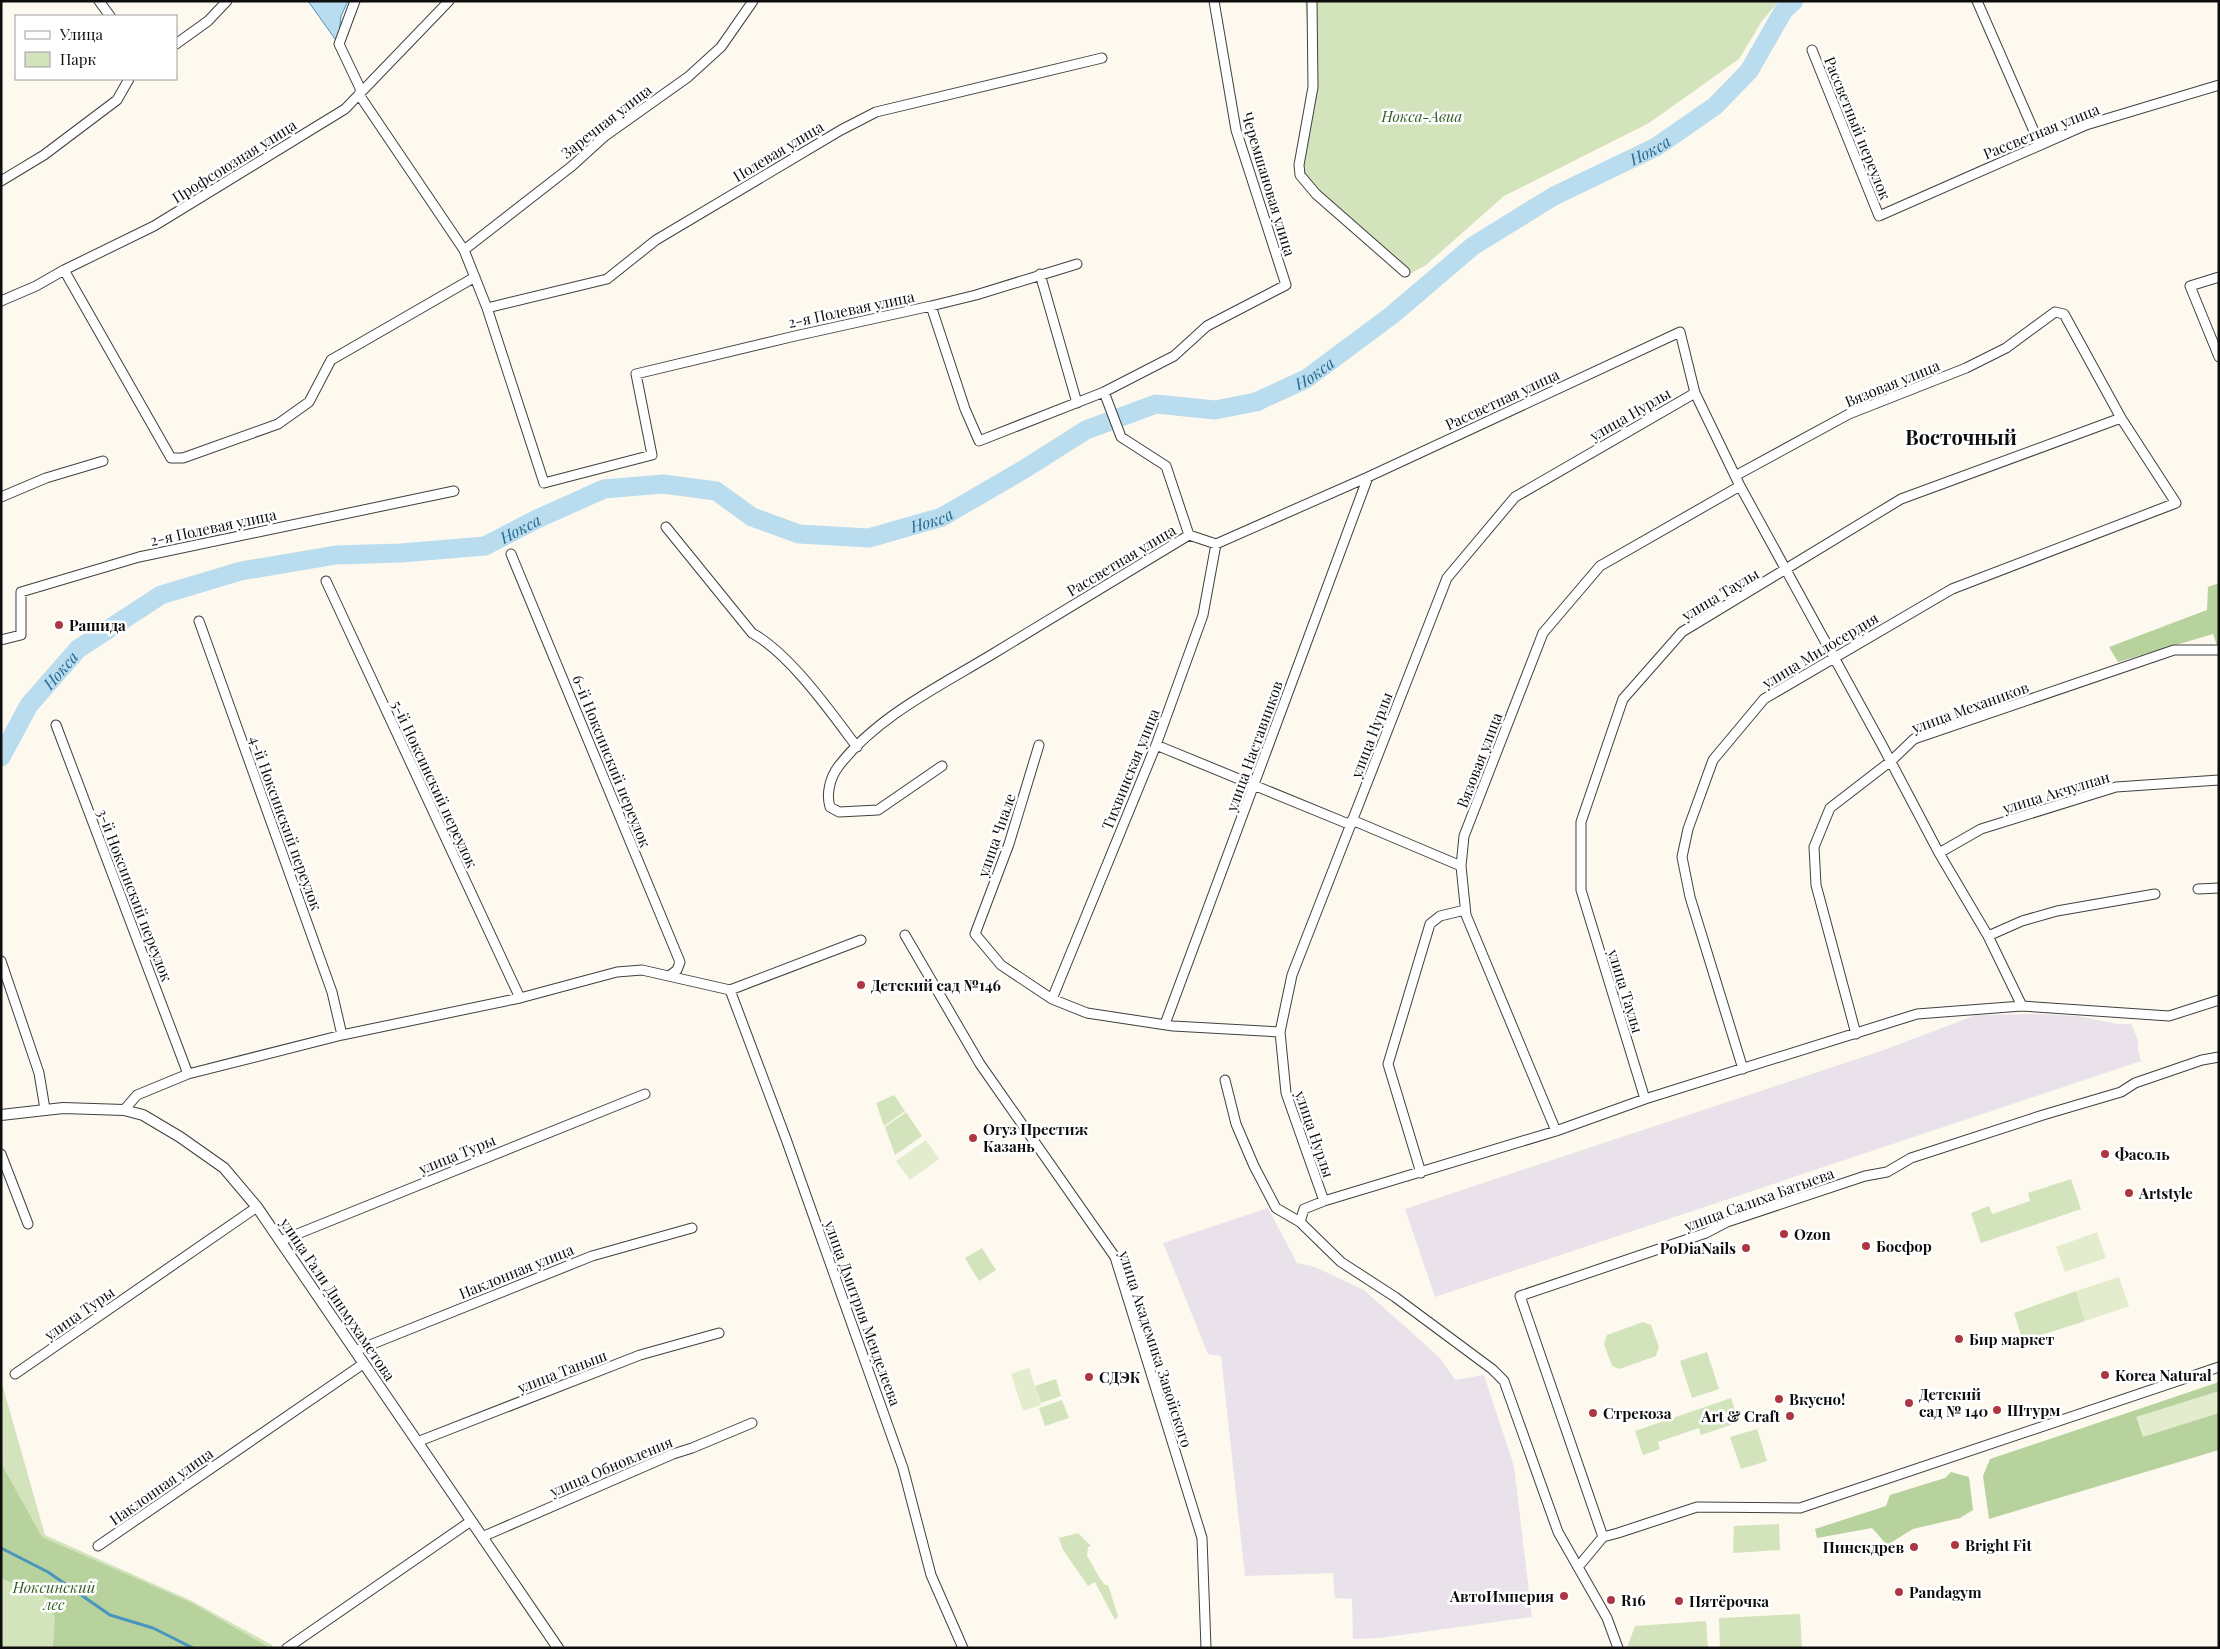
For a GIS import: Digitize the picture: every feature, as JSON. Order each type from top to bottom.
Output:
[{"type":"street","points":[[99,1],[109,15]]},
{"type":"street","points":[[178,43],[208,21],[227,1]]},
{"type":"street","points":[[355,1],[339,44],[360,88],[360,96],[464,250],[487,308]]},
{"type":"street","name":"Профсоюзная улица","points":[[1,301],[36,286],[64,270],[154,226],[345,109],[360,96],[449,1]]},
{"type":"street","name":"Заречная улица","points":[[464,250],[572,166],[606,136],[688,77],[721,47],[753,1]]},
{"type":"street","name":"Черемшановая улица","points":[[1214,1],[1236,130],[1286,285]]},
{"type":"street","points":[[1312,1],[1313,87],[1299,165],[1300,175],[1316,194],[1405,272]]},
{"type":"street","points":[[1979,2],[2040,145]]},
{"type":"street","name":"Рассветный переулок","points":[[1812,50],[1879,216]]},
{"type":"street","name":"Полевая улица","points":[[487,308],[607,279],[656,240],[841,130],[876,112],[1102,58]]},
{"type":"street","points":[[1,181],[44,154],[116,100],[128,80]]},
{"type":"street","name":"Рассветная улица","points":[[1879,216],[2086,125],[2219,85]]},
{"type":"street","points":[[931,306],[976,295],[1078,264]]},
{"type":"street","points":[[64,270],[171,458],[183,458],[278,424],[309,402],[332,360],[475,277]]},
{"type":"street","points":[[1040,274],[1077,403]]},
{"type":"street","points":[[2219,278],[2190,286],[2219,357]]},
{"type":"street","name":"2-я Полевая улица","points":[[487,308],[544,483],[652,455],[636,374],[931,306],[965,409],[978,441],[1104,392],[1174,356],[1207,326],[1286,285]]},
{"type":"street","name":"Вязовая улица","points":[[1735,476],[1849,414],[1966,368],[2006,348],[2055,312],[2064,314],[2121,418]]},
{"type":"street","name":"Рассветная улица","points":[[942,766],[878,810],[839,812],[830,807],[828,801],[830,782],[836,770],[857,747],[895,713],[1189,535],[1216,544],[1368,477],[1680,332],[1695,393]]},
{"type":"street","points":[[1104,392],[1121,437],[1166,466],[1189,535]]},
{"type":"street","points":[[1695,393],[1740,486],[1785,571],[1939,853],[1988,936],[2022,1006]]},
{"type":"street","name":"улица Нурлы","points":[[1324,1201],[1286,1093],[1280,1032],[1292,975],[1447,578],[1515,496],[1695,393]]},
{"type":"street","name":"улица Милосердия","points":[[1743,1069],[1690,897],[1682,857],[1688,828],[1713,760],[1764,699],[1952,589],[2176,503],[2121,418]]},
{"type":"street","name":"улица Таулы","points":[[1645,1099],[1581,890],[1581,822],[1623,699],[1682,632],[1901,499],[2121,418]]},
{"type":"street","points":[[1,497],[46,478],[103,460]]},
{"type":"street","name":"улица Наставников","points":[[1165,1024],[1368,477]]},
{"type":"street","name":"Вязовая улица","points":[[1556,1131],[1465,910],[1461,866],[1464,836],[1543,633],[1600,566],[1740,486]]},
{"type":"street","name":"2-я Полевая улица","points":[[1,640],[21,635],[22,592],[139,557],[454,491]]},
{"type":"street","points":[[666,527],[752,633],[768,642],[821,700],[857,747]]},
{"type":"street","name":"Тихвинская улица","points":[[1052,999],[1156,745],[1203,615],[1216,544]]},
{"type":"street","name":"6-й Ноксинский переулок","points":[[511,554],[680,962],[677,970],[668,976]]},
{"type":"street","name":"5-й Ноксинский переулок","points":[[326,581],[520,998]]},
{"type":"street","name":"4-й Ноксинский переулок","points":[[199,621],[332,992],[342,1035]]},
{"type":"street","name":"улица Механиков","points":[[1856,1034],[1816,885],[1814,847],[1830,808],[1891,762],[1914,738],[2174,650],[2219,650]]},
{"type":"street","name":"3-й Ноксинский переулок","points":[[56,725],[188,1074]]},
{"type":"street","name":"улица Чиале","points":[[1039,745],[1009,844],[975,934],[1001,965],[1052,999]]},
{"type":"street","points":[[1156,745],[1254,786],[1352,822],[1461,866]]},
{"type":"street","name":"улица Акчулпан","points":[[1939,853],[1981,829],[2116,787],[2219,780]]},
{"type":"street","points":[[2198,888],[2219,888]]},
{"type":"street","points":[[1988,936],[2022,921],[2057,911],[2156,894]]},
{"type":"street","points":[[1421,1173],[1388,1064],[1430,924],[1440,916],[1465,910]]},
{"type":"street","name":"улица Академика Завойского","points":[[906,935],[984,1070],[1115,1257],[1202,1538],[1206,1648]]},
{"type":"street","points":[[124,1110],[137,1095],[188,1074],[342,1035],[520,998],[617,972],[642,970],[730,990],[861,940]]},
{"type":"street","points":[[1,961],[39,1073],[45,1109]]},
{"type":"street","name":"улица Дмитрия Менделеева","points":[[730,990],[903,1468],[931,1575],[963,1648]]},
{"type":"street","points":[[1052,999],[1087,1013],[1165,1024],[1280,1032]]},
{"type":"street","points":[[1300,1222],[1304,1209],[1324,1201],[1556,1131],[1645,1099],[1918,1014],[2022,1006],[2169,1016],[2219,1000]]},
{"type":"street","name":"улица Салиха Батыева","points":[[1603,1536],[1520,1296],[1706,1233],[1726,1222],[1865,1176],[1887,1172],[1911,1158],[2042,1115],[2121,1092],[2135,1083],[2202,1060],[2219,1057]]},
{"type":"street","points":[[1225,1080],[1236,1124],[1254,1166],[1276,1208],[1300,1222],[1341,1262],[1395,1297],[1499,1374],[1504,1381],[1558,1532],[1607,1618],[1618,1648]]},
{"type":"street","name":"улица Туры","points":[[280,1241],[645,1094]]},
{"type":"street","name":"улица Гали Динмухаметова","points":[[1,1115],[45,1109],[124,1110],[143,1115],[180,1136],[224,1168],[257,1207],[558,1648]]},
{"type":"street","points":[[1,1154],[28,1224]]},
{"type":"street","name":"улица Туры","points":[[15,1374],[257,1207]]},
{"type":"street","name":"Наклонная улица","points":[[354,1351],[592,1256],[692,1228]]},
{"type":"street","name":"улица Таныш","points":[[417,1442],[640,1355],[720,1333]]},
{"type":"street","name":"Наклонная улица","points":[[98,1546],[363,1364]]},
{"type":"street","points":[[1578,1567],[1603,1536],[1697,1508],[1800,1508],[2219,1367]]},
{"type":"street","name":"улица Обновления","points":[[482,1537],[673,1454],[752,1423]]},
{"type":"street","points":[[287,1648],[471,1521]]},
{"type":"shaded area","points":[[2034,1014],[2077,1016],[2117,1024],[2131,1024],[2138,1040],[2141,1061],[1435,1297],[1405,1209],[1884,1050],[1976,1015]]},
{"type":"shaded area","points":[[1268,1208],[1297,1263],[1315,1267],[1364,1290],[1440,1358],[1455,1380],[1484,1375],[1514,1466],[1532,1617],[1379,1638],[1353,1639],[1352,1599],[1335,1598],[1333,1573],[1245,1576],[1221,1356],[1208,1354],[1163,1243]]},
{"type":"green space","name":"Нокса-Авиа","points":[[1305,1],[1779,1],[1762,21],[1739,59],[1649,123],[1504,196],[1426,265],[1406,276],[1298,174],[1309,90],[1310,63]]},
{"type":"green space","points":[[2219,583],[2219,651],[2213,634],[2118,662],[2109,647],[2207,610],[2208,587]]},
{"type":"green space","points":[[894,1095],[905,1111],[884,1126],[876,1103]]},
{"type":"green space","points":[[906,1112],[922,1136],[895,1155],[885,1127]]},
{"type":"green space","points":[[926,1140],[939,1159],[910,1180],[896,1161]]},
{"type":"green space","points":[[2071,1179],[2081,1209],[1981,1243],[1971,1213],[1989,1206],[1992,1214],[2030,1201],[2028,1193]]},
{"type":"green space","points":[[2097,1232],[2106,1258],[2065,1272],[2056,1247]]},
{"type":"green space","points":[[982,1248],[996,1270],[979,1281],[965,1258]]},
{"type":"green space","points":[[2119,1277],[2129,1306],[2085,1321],[2076,1291]]},
{"type":"green space","points":[[2076,1291],[2085,1321],[2023,1341],[2014,1313]]},
{"type":"green space","points":[[1643,1322],[1651,1325],[1659,1347],[1656,1356],[1619,1369],[1612,1366],[1604,1344],[1607,1335]]},
{"type":"green space","points":[[1707,1352],[1719,1389],[1692,1398],[1680,1361]]},
{"type":"green space","points":[[1029,1368],[1041,1405],[1023,1411],[1011,1374]]},
{"type":"green space","points":[[1056,1379],[1061,1396],[1041,1403],[1035,1386]]},
{"type":"green space","name":"Ноксинский лес","points":[[1,1380],[45,1535],[192,1601],[272,1645],[273,1648],[1,1648]]},
{"type":"green space","points":[[2219,1382],[2219,1450],[1989,1519],[1983,1476],[1990,1459]]},
{"type":"green space","points":[[2219,1391],[2219,1413],[2143,1437],[2136,1417]]},
{"type":"green space","points":[[1731,1398],[1739,1422],[1701,1435],[1699,1428],[1658,1442],[1660,1449],[1643,1455],[1635,1431]]},
{"type":"green space","points":[[1062,1400],[1069,1418],[1045,1426],[1039,1408]]},
{"type":"green space","points":[[1757,1429],[1767,1461],[1741,1469],[1730,1437]]},
{"type":"green space","name":"Ноксинский лес","points":[[1,1450],[3,1467],[42,1537],[192,1603],[270,1648],[53,1648],[55,1619],[48,1598],[1,1578]]},
{"type":"green space","points":[[1951,1472],[1969,1477],[1973,1510],[1960,1518],[1913,1529],[1887,1545],[1872,1528],[1817,1538],[1815,1529],[1886,1506],[1890,1495],[1945,1478]]},
{"type":"green space","points":[[1779,1524],[1780,1550],[1733,1553],[1734,1526]]},
{"type":"green space","points":[[1078,1533],[1091,1546],[1088,1547],[1087,1556],[1102,1582],[1108,1585],[1118,1616],[1115,1620],[1095,1582],[1088,1586],[1063,1550],[1059,1538]]},
{"type":"green space","points":[[1800,1614],[1802,1648],[1720,1648],[1719,1618]]},
{"type":"green space","points":[[1706,1621],[1708,1648],[1627,1648],[1635,1626]]},
{"type":"water","points":[[308,1],[348,1],[341,16],[338,43]]},
{"type":"waterway","name":"Нокса","points":[[1,757],[29,705],[78,649],[161,595],[241,571],[336,555],[401,553],[485,546],[537,519],[604,489],[663,484],[716,491],[752,517],[799,534],[869,538],[942,517],[1086,430],[1156,404],[1215,410],[1256,402],[1306,379],[1392,315],[1473,246],[1554,196],[1656,147],[1715,106],[1749,71],[1784,10],[1794,1]]},
{"type":"waterway","points":[[1,1548],[48,1572],[110,1615],[153,1628],[193,1648]]},
{"type":"place","name":"Рашида","points":[[59,625]]},
{"type":"place","name":"Детский сад №146","points":[[861,985]]},
{"type":"place","name":"Огуз Престиж Казань","points":[[973,1138]]},
{"type":"place","name":"Фасоль","points":[[2105,1154]]},
{"type":"place","name":"Artstyle","points":[[2129,1193]]},
{"type":"place","name":"Ozon","points":[[1784,1234]]},
{"type":"place","name":"Босфор","points":[[1866,1246]]},
{"type":"place","name":"PoDiaNails","points":[[1746,1248]]},
{"type":"place","name":"Бир маркет","points":[[1959,1339]]},
{"type":"place","name":"Korea Natural","points":[[2105,1375]]},
{"type":"place","name":"СДЭК","points":[[1089,1377]]},
{"type":"place","name":"Вкусно!","points":[[1779,1399]]},
{"type":"place","name":"Детский сад № 140","points":[[1909,1403]]},
{"type":"place","name":"Штурм","points":[[1997,1410]]},
{"type":"place","name":"Стрекоза","points":[[1593,1413]]},
{"type":"place","name":"Art & Craft","points":[[1790,1416]]},
{"type":"place","name":"Bright Fit","points":[[1955,1545]]},
{"type":"place","name":"Пинскдрев","points":[[1914,1547]]},
{"type":"place","name":"Pandagym","points":[[1899,1592]]},
{"type":"place","name":"АвтоИмперия","points":[[1564,1596]]},
{"type":"place","name":"R16","points":[[1611,1600]]},
{"type":"place","name":"Пятёрочка","points":[[1679,1601]]},
{"type":"district","name":"Восточный","points":[[1961,436]]}]
